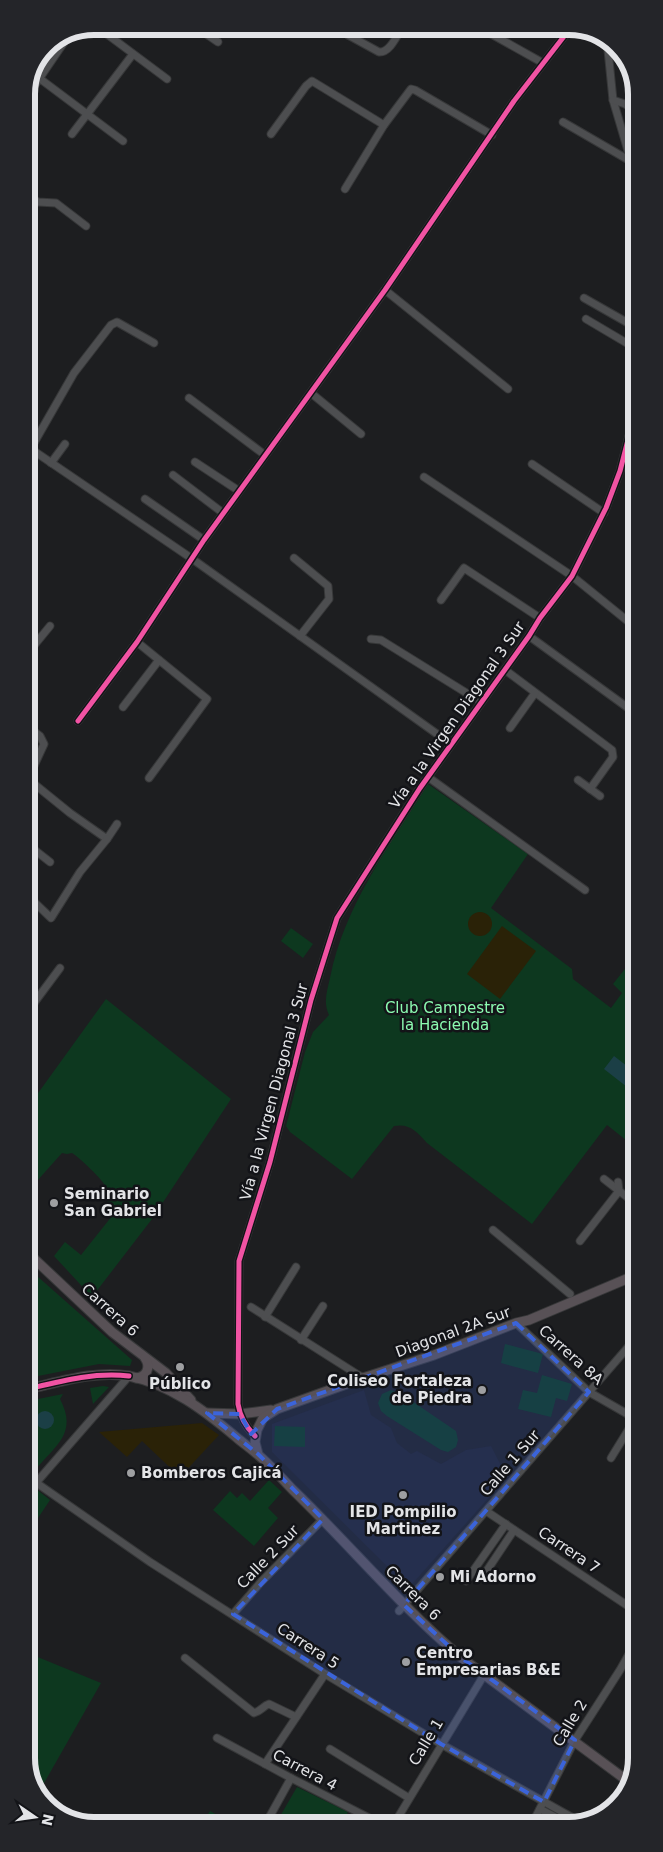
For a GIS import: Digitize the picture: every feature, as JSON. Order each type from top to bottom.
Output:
[{"type":"main road","name":"Carrera 6","points":[[35,1260],[112,1332],[177,1384],[195,1406]]},
{"type":"main road","name":"Diagonal 2A Sur","points":[[276,1409],[529,1320],[628,1278]]},
{"type":"main road","points":[[132,1377],[145,1375],[148,1371],[148,1362],[145,1358]]},
{"type":"main road","name":"Carrera 6","points":[[35,1387],[88,1376],[115,1375],[132,1377],[166,1390],[207,1413],[258,1454],[323,1519],[401,1608],[484,1675],[624,1778]]},
{"type":"main road","points":[[207,1413],[240,1414],[276,1409]]},
{"type":"main road","points":[[258,1454],[256,1430],[263,1418],[276,1409]]},
{"type":"street","points":[[108,35],[167,79]]},
{"type":"street","points":[[208,35],[218,42]]},
{"type":"street","points":[[348,35],[379,52],[383,52],[387,50],[397,35]]},
{"type":"street","points":[[493,35],[543,63]]},
{"type":"street","points":[[78,721],[137,642],[191,558],[385,290],[514,101],[565,35]]},
{"type":"street","points":[[36,82],[62,45]]},
{"type":"street","points":[[608,50],[612,100],[628,147]]},
{"type":"street","points":[[72,134],[134,54]]},
{"type":"street","points":[[39,78],[123,140]]},
{"type":"street","points":[[271,134],[306,86],[312,81],[384,124]]},
{"type":"street","points":[[344,189],[384,124],[411,89],[492,135]]},
{"type":"street","points":[[612,100],[628,106]]},
{"type":"street","points":[[563,122],[628,158]]},
{"type":"street","points":[[35,200],[56,203],[86,226]]},
{"type":"street","points":[[385,290],[508,390]]},
{"type":"street","points":[[584,298],[628,322]]},
{"type":"street","points":[[586,319],[628,344]]},
{"type":"street","points":[[35,441],[74,373],[111,325],[117,322],[154,342]]},
{"type":"street","points":[[311,392],[361,434]]},
{"type":"street","points":[[189,398],[265,455]]},
{"type":"street","name":"Vía a la Virgen Diagonal 3 Sur","points":[[240,1414],[238,1349],[239,1261],[270,1162],[311,1000],[337,918],[428,777],[530,636],[540,618],[572,576],[604,513],[620,471],[628,440]]},
{"type":"street","points":[[51,463],[65,444]]},
{"type":"street","points":[[35,455],[51,463],[191,558],[451,744]]},
{"type":"street","points":[[195,462],[239,491]]},
{"type":"street","points":[[532,464],[604,513]]},
{"type":"street","points":[[173,475],[224,513]]},
{"type":"street","points":[[424,477],[572,576],[628,621]]},
{"type":"street","points":[[145,499],[204,540]]},
{"type":"street","points":[[294,558],[328,586],[329,599],[300,636]]},
{"type":"street","points":[[442,600],[464,568],[540,618]]},
{"type":"street","points":[[35,644],[50,626]]},
{"type":"street","points":[[530,636],[628,709]]},
{"type":"street","points":[[371,639],[381,640],[481,702]]},
{"type":"street","points":[[137,642],[207,699],[149,778]]},
{"type":"street","points":[[123,707],[159,660]]},
{"type":"street","points":[[505,670],[612,750],[613,757],[590,789]]},
{"type":"street","points":[[510,728],[535,693]]},
{"type":"street","points":[[35,732],[40,736],[44,744],[35,764]]},
{"type":"street","points":[[428,777],[585,890]]},
{"type":"street","points":[[578,780],[600,796]]},
{"type":"street","points":[[35,786],[70,813],[107,838]]},
{"type":"street","points":[[35,902],[51,918],[80,872],[117,824]]},
{"type":"street","points":[[35,850],[50,862]]},
{"type":"street","points":[[35,1002],[60,968]]},
{"type":"street","points":[[604,1179],[628,1198]]},
{"type":"street","points":[[580,1241],[619,1191],[618,1182]]},
{"type":"street","points":[[493,1230],[570,1294]]},
{"type":"street","points":[[265,1317],[296,1267]]},
{"type":"street","points":[[301,1340],[322,1306]]},
{"type":"street","points":[[251,1307],[363,1378]]},
{"type":"street","name":"Carrera 8A","points":[[516,1323],[588,1392],[628,1415]]},
{"type":"street","name":"Calle 1 Sur","points":[[401,1608],[628,1347]]},
{"type":"street","points":[[37,1482],[132,1377]]},
{"type":"street","points":[[240,1414],[255,1436]]},
{"type":"street","points":[[611,1458],[628,1428]]},
{"type":"street","name":"Carrera 5","points":[[37,1482],[117,1540],[325,1674],[542,1805],[558,1817]]},
{"type":"street","name":"Carrera 7","points":[[486,1511],[628,1607]]},
{"type":"street","name":"Calle 2 Sur","points":[[233,1614],[261,1582],[323,1519]]},
{"type":"street","points":[[466,1581],[506,1524]]},
{"type":"street","points":[[482,1578],[514,1530]]},
{"type":"street","name":"Calle 2","points":[[536,1817],[574,1740],[628,1656]]},
{"type":"street","points":[[185,1658],[254,1713],[259,1712],[265,1705],[269,1704],[296,1716]]},
{"type":"street","points":[[265,1764],[325,1674]]},
{"type":"street","name":"Calle 1","points":[[398,1817],[484,1675]]},
{"type":"street","name":"Carrera 4","points":[[218,1738],[367,1817]]},
{"type":"street","points":[[330,1749],[409,1798]]},
{"type":"street","points":[[269,1817],[291,1778]]},
{"type":"street","name":"Carrera 5","points":[[542,1805],[569,1817]]},
{"type":"highlighted area","points":[[516,1323],[589,1392],[404,1605],[463,1659],[575,1740],[544,1802],[441,1744],[233,1614],[323,1519],[258,1454],[207,1413],[240,1414],[251,1434],[277,1409]]},
{"type":"shaded area","name":"IED Pompilio Martinez","points":[[364,1390],[371,1415],[391,1428],[397,1443],[411,1454],[417,1451],[441,1464],[466,1450],[491,1446],[507,1477],[413,1583],[401,1580],[272,1452],[272,1424]]},
{"type":"green space","name":"Club Campestre la Hacienda","points":[[428,784],[528,854],[491,908],[572,969],[573,979],[611,1008],[622,993],[613,984],[628,965],[628,1142],[607,1125],[532,1224],[409,1127],[394,1126],[352,1179],[290,1132],[286,1126],[305,1052],[313,1032],[329,1015],[326,1006],[327,992],[337,951],[357,901],[384,853]]},
{"type":"green space","points":[[291,928],[313,944],[303,958],[281,941]]},
{"type":"green space","points":[[106,999],[231,1099],[152,1219],[92,1297],[54,1256],[65,1242],[81,1255],[116,1211],[107,1203],[106,1187],[104,1184],[72,1153],[62,1153],[35,1183],[35,1097]]},
{"type":"green space","points":[[37,1276],[132,1360],[130,1366],[99,1364],[35,1377],[35,1278]]},
{"type":"green space","points":[[505,1344],[543,1354],[538,1373],[501,1363]]},
{"type":"green space","points":[[542,1375],[572,1384],[567,1401],[556,1398],[551,1417],[518,1409],[523,1390],[537,1393]]},
{"type":"green space","points":[[109,1387],[93,1404],[90,1388]]},
{"type":"green space","points":[[391,1390],[400,1393],[456,1431],[458,1440],[456,1447],[448,1452],[441,1450],[381,1411],[378,1403],[382,1394]]},
{"type":"green space","points":[[63,1394],[60,1399],[67,1421],[66,1430],[57,1446],[35,1470],[35,1400]]},
{"type":"green space","points":[[275,1426],[305,1427],[305,1447],[274,1446]]},
{"type":"green space","points":[[269,1480],[282,1492],[268,1508],[278,1518],[254,1546],[213,1510],[230,1491],[237,1498],[242,1493],[250,1501]]},
{"type":"green space","points":[[35,1490],[50,1500],[35,1522]]},
{"type":"green space","points":[[35,1656],[101,1683],[43,1786],[37,1773],[35,1758]]},
{"type":"green space","points":[[297,1787],[348,1812],[345,1817],[280,1817]]},
{"type":"green space","points":[[210,1811],[221,1817],[206,1817]]},
{"type":"sand","points":[[480,912],[489,915],[492,924],[489,933],[480,936],[471,933],[468,924],[471,915]]},
{"type":"sand","points":[[502,926],[536,951],[500,999],[467,974]]},
{"type":"sand","points":[[202,1423],[219,1435],[180,1477],[142,1441],[127,1457],[99,1432]]},
{"type":"water","points":[[614,1056],[628,1067],[628,1086],[627,1087],[604,1069]]},
{"type":"water","points":[[45,1411],[53,1416],[54,1420],[49,1428],[45,1429],[37,1424],[36,1420],[41,1412]]},
{"type":"cycle path","points":[[78,721],[137,642],[204,540],[385,290],[514,101],[565,35]]},
{"type":"cycle path","points":[[255,1436],[248,1429],[238,1404],[239,1261],[270,1162],[311,1000],[337,918],[420,788],[540,618],[572,576],[606,508],[620,471],[628,440]]},
{"type":"cycle path","points":[[35,1387],[90,1376],[129,1376]]},
{"type":"place","name":"Seminario San Gabriel","points":[[54,1203]]},
{"type":"place","name":"Público","points":[[180,1367]]},
{"type":"place","name":"Coliseo Fortaleza de Piedra","points":[[482,1390]]},
{"type":"place","name":"Bomberos Cajicá","points":[[131,1473]]},
{"type":"place","name":"IED Pompilio Martinez","points":[[403,1495]]},
{"type":"place","name":"Mi Adorno","points":[[440,1577]]},
{"type":"place","name":"Centro Empresarias B&E","points":[[406,1662]]}]
